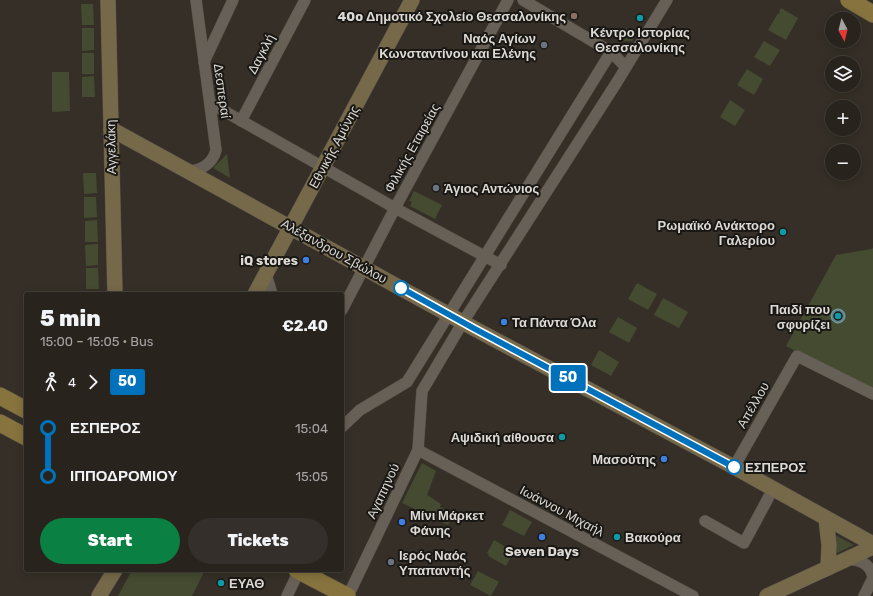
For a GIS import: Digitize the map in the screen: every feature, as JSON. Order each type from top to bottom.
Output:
[{"type":"main road","name":"Αγγελάκη","points":[[108,0],[115,292]]},
{"type":"main road","name":"Εθνικής Αμύνης","points":[[256,292],[412,0]]},
{"type":"main road","points":[[849,0],[873,14]]},
{"type":"main road","name":"Αλέξανδρου Σβώλου","points":[[111,129],[449,314],[734,467],[873,546]]},
{"type":"main road","points":[[0,396],[24,409]]},
{"type":"main road","points":[[0,423],[24,436]]},
{"type":"main road","points":[[826,518],[830,552],[828,568]]},
{"type":"main road","points":[[766,596],[873,546]]},
{"type":"main road","points":[[89,596],[102,572]]},
{"type":"main road","points":[[99,596],[114,572]]},
{"type":"main road","points":[[302,572],[347,596]]},
{"type":"street","name":"Δεσπεραί","points":[[189,171],[206,165],[215,155],[215,140],[196,0]]},
{"type":"street","points":[[204,62],[233,0]]},
{"type":"street","name":"Δαγκλή","points":[[241,121],[305,0]]},
{"type":"street","name":"Φιλικής Εταιρείας","points":[[344,306],[395,208],[508,0]]},
{"type":"street","points":[[523,0],[611,52],[626,67]]},
{"type":"street","points":[[407,382],[422,391],[667,0]]},
{"type":"street","points":[[344,425],[360,410],[407,382],[611,52]]},
{"type":"street","points":[[210,103],[395,208],[500,265]]},
{"type":"street","points":[[266,274],[271,292]]},
{"type":"street","name":"Απέλλου","points":[[734,467],[797,356],[873,394]]},
{"type":"street","name":"Αγαπηνού","points":[[347,596],[418,450],[422,391]]},
{"type":"street","name":"Ιωάννου Μιχαήλ","points":[[418,450],[693,596]]},
{"type":"street","points":[[705,521],[744,543],[773,489]]},
{"type":"street","points":[[847,559],[865,563],[871,569],[873,578],[864,596]]},
{"type":"street","points":[[287,596],[297,572]]},
{"type":"green space","points":[[81,4],[93,4],[94,25],[82,25]]},
{"type":"green space","points":[[781,8],[798,18],[786,40],[768,30],[778,13],[779,14]]},
{"type":"green space","points":[[82,28],[94,28],[94,50],[82,51]]},
{"type":"green space","points":[[626,28],[637,34],[632,41],[624,41]]},
{"type":"green space","points":[[764,41],[780,50],[770,66],[754,57]]},
{"type":"green space","points":[[82,53],[94,53],[94,74],[82,74]]},
{"type":"green space","points":[[747,69],[763,79],[754,95],[737,85]]},
{"type":"green space","points":[[52,72],[69,72],[70,111],[52,112]]},
{"type":"green space","points":[[94,76],[95,97],[82,97],[82,77]]},
{"type":"green space","points":[[730,100],[745,110],[735,126],[720,117]]},
{"type":"green space","points":[[227,154],[230,178],[213,168]]},
{"type":"green space","points":[[83,173],[96,173],[97,193],[84,194]]},
{"type":"green space","points":[[414,191],[442,205],[435,219],[410,206],[412,202],[409,201]]},
{"type":"green space","points":[[84,197],[96,197],[97,217],[84,218]]},
{"type":"green space","points":[[97,220],[98,242],[85,242],[85,221]]},
{"type":"green space","points":[[98,244],[98,265],[86,266],[85,245]]},
{"type":"green space","points":[[873,248],[873,394],[786,346],[836,255]]},
{"type":"green space","points":[[86,268],[98,268],[99,289],[86,289]]},
{"type":"green space","points":[[637,283],[657,294],[648,310],[628,299]]},
{"type":"green space","points":[[663,298],[688,312],[679,328],[654,315]]},
{"type":"green space","points":[[618,317],[637,328],[629,343],[609,332]]},
{"type":"green space","points":[[599,350],[619,362],[611,376],[591,365]]},
{"type":"green space","points":[[422,463],[436,471],[427,495],[441,504],[440,507],[453,514],[448,525],[402,503]]},
{"type":"green space","points":[[510,510],[532,522],[524,536],[502,525]]},
{"type":"green space","points":[[831,533],[854,545],[837,553]]},
{"type":"green space","points":[[494,540],[514,552],[506,566],[488,556],[489,554],[487,553]]},
{"type":"green space","points":[[478,571],[499,582],[491,596],[470,585]]},
{"type":"green space","points":[[131,572],[204,572],[192,596],[118,596]]},
{"type":"water","points":[[835,309],[841,309],[845,313],[845,319],[841,323],[835,323],[831,319],[831,313]]},
{"type":"bus line","name":"50","points":[[401,288],[734,467]]},
{"type":"place","name":"40o Δημοτικό Σχολείο Θεσσαλονίκης","points":[[574,16]]},
{"type":"place","name":"Κέντρο Ιστορίας Θεσσαλονίκης","points":[[640,18]]},
{"type":"place","name":"Ναός Αγίων Κωνσταντίνου και Ελένης","points":[[544,45]]},
{"type":"place","name":"Άγιος Αντώνιος","points":[[436,188]]},
{"type":"place","name":"Ρωμαϊκό Ανάκτορο Γαλερίου","points":[[783,232]]},
{"type":"place","name":"iQ stores","points":[[306,260]]},
{"type":"place","name":"Παιδί που σφυρίζει","points":[[838,316]]},
{"type":"place","name":"Τα Πάντα Όλα","points":[[504,322]]},
{"type":"place","name":"Αψιδική αίθουσα","points":[[562,437]]},
{"type":"place","name":"Μασούτης","points":[[664,459]]},
{"type":"place","name":"ΕΣΠΕΡΟΣ","points":[[734,467]]},
{"type":"place","name":"Μίνι Μάρκετ Φάνης","points":[[402,522]]},
{"type":"place","name":"Seven Days","points":[[542,537]]},
{"type":"place","name":"Βακούρα","points":[[617,537]]},
{"type":"place","name":"Ιερός Ναός Υπαπαντής","points":[[391,562]]},
{"type":"place","name":"ΕΥΑΘ","points":[[221,583]]}]
